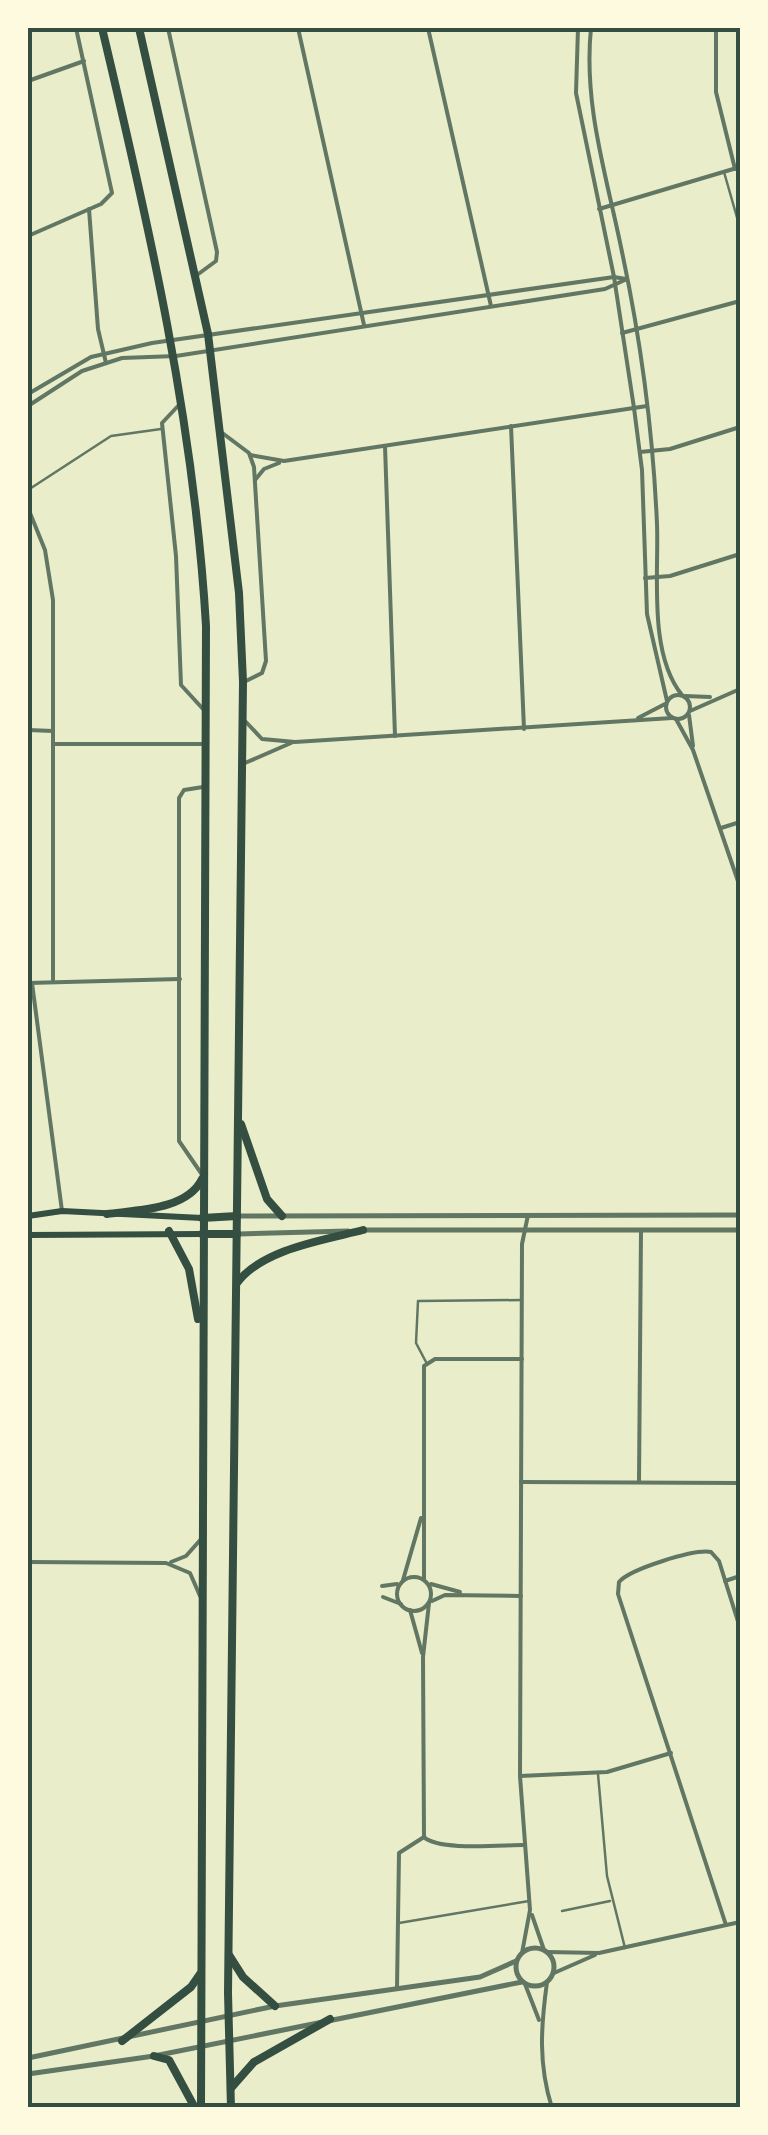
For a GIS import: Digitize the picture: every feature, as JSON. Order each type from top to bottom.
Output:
[{"type":"highway","points":[[102,28],[173,340],[201,538],[207,712],[202,1218],[202,2046],[198,2108]]},
{"type":"highway","points":[[139,28],[208,334],[239,593],[243,682],[229,1955],[231,2108]]},
{"type":"highway","points":[[238,1114],[267,1200],[282,1216]]},
{"type":"highway","points":[[107,1214],[171,1203],[194,1191],[203,1176]]},
{"type":"highway","points":[[202,1218],[237,1216]]},
{"type":"highway","points":[[237,1282],[246,1270],[262,1262],[363,1230]]},
{"type":"highway","points":[[168,1231],[189,1269],[202,1338]]},
{"type":"highway","points":[[202,1234],[237,1234]]},
{"type":"highway","points":[[229,1955],[243,1977],[275,2006]]},
{"type":"highway","points":[[122,2041],[191,1987],[200,1974]]},
{"type":"highway","points":[[230,2088],[254,2062],[330,2018]]},
{"type":"highway","points":[[154,2056],[168,2060],[198,2108]]},
{"type":"main road","points":[[28,1216],[62,1211],[202,1218]]},
{"type":"main road","points":[[28,1235],[168,1231],[202,1234]]},
{"type":"street","points":[[28,236],[110,198],[112,179],[76,28]]},
{"type":"street","points":[[168,28],[217,252],[216,261],[197,275]]},
{"type":"street","points":[[298,28],[364,325]]},
{"type":"street","points":[[428,28],[491,306]]},
{"type":"street","points":[[578,28],[576,93],[616,286],[640,452],[650,641],[666,702],[693,750],[740,887]]},
{"type":"street","points":[[591,28],[588,76],[595,130],[628,279],[654,451],[662,638],[673,681],[689,712],[693,750]]},
{"type":"street","points":[[600,210],[738,168],[716,92],[716,28]]},
{"type":"street","points":[[28,80],[86,61]]},
{"type":"street","points":[[582,133],[595,130]]},
{"type":"street","points":[[89,208],[106,362]]},
{"type":"street","points":[[28,394],[78,362],[103,353],[208,334],[273,328],[614,276],[628,279]]},
{"type":"street","points":[[28,406],[77,374],[106,362],[210,351],[616,286],[628,279]]},
{"type":"street","points":[[622,334],[740,300]]},
{"type":"street","points":[[273,328],[274,338]]},
{"type":"street","points":[[184,402],[165,417],[163,429],[176,556],[180,684],[207,712]]},
{"type":"street","points":[[255,480],[264,469],[284,461],[647,406]]},
{"type":"street","points":[[512,426],[524,729]]},
{"type":"street","points":[[640,452],[740,427]]},
{"type":"street","points":[[221,432],[250,455],[284,461]]},
{"type":"street","points":[[385,446],[396,736]]},
{"type":"street","points":[[243,682],[262,673],[266,661],[255,480],[250,455]]},
{"type":"street","points":[[642,495],[656,494]]},
{"type":"street","points":[[28,508],[45,550],[52,588],[53,980]]},
{"type":"street","points":[[645,578],[740,554]]},
{"type":"street","points":[[243,717],[250,731],[262,739],[296,742],[674,718],[740,689]]},
{"type":"street","points":[[634,720],[683,696],[715,697]]},
{"type":"street","points":[[28,730],[54,731]]},
{"type":"street","points":[[242,765],[271,748],[296,742]]},
{"type":"street","points":[[53,744],[206,744]]},
{"type":"street","points":[[203,1176],[179,1141],[180,798],[190,788],[206,786]]},
{"type":"street","points":[[720,828],[740,822]]},
{"type":"street","points":[[62,1211],[30,983],[180,979]]},
{"type":"street","points":[[28,2058],[275,2006],[480,1977],[516,1962],[522,1953],[530,1910],[520,1776],[522,1230],[528,1214]]},
{"type":"street","points":[[237,1216],[740,1215]]},
{"type":"street","points":[[639,1482],[641,1230]]},
{"type":"street","points":[[237,1234],[740,1230]]},
{"type":"street","points":[[522,1359],[426,1362],[423,1507],[429,1602],[423,1658],[424,1837],[430,1843],[523,1845]]},
{"type":"street","points":[[521,1482],[740,1483]]},
{"type":"street","points":[[401,1604],[397,1596],[423,1507]]},
{"type":"street","points":[[28,1562],[166,1563],[186,1556],[202,1537]]},
{"type":"street","points":[[726,1925],[618,1594],[618,1582],[631,1573],[702,1551],[716,1558],[740,1628]]},
{"type":"street","points":[[166,1563],[190,1573],[203,1602]]},
{"type":"street","points":[[725,1581],[740,1576]]},
{"type":"street","points":[[382,1586],[426,1581],[470,1594]]},
{"type":"street","points":[[410,1610],[446,1595],[522,1596]]},
{"type":"street","points":[[383,1597],[410,1610],[423,1658]]},
{"type":"street","points":[[520,1776],[598,1773],[671,1753]]},
{"type":"street","points":[[396,1988],[399,1853],[424,1837]]},
{"type":"street","points":[[530,1910],[554,1972]]},
{"type":"street","points":[[522,1953],[532,1948],[599,1952],[740,1922]]},
{"type":"street","points":[[552,2108],[543,2075],[540,2024],[547,1982],[554,1972],[599,1952]]},
{"type":"street","points":[[516,1962],[540,2024]]},
{"type":"street","points":[[28,2074],[154,2056],[330,2018],[547,1982]]},
{"type":"street","points":[[415,1986],[424,2001]]},
{"type":"street","points":[[415,1986],[416,2002]]},
{"type":"lane","points":[[724,172],[740,228]]},
{"type":"lane","points":[[28,490],[110,436],[163,429]]},
{"type":"lane","points":[[409,1300],[522,1300]]},
{"type":"lane","points":[[418,1301],[416,1342],[426,1362]]},
{"type":"lane","points":[[598,1773],[612,1901],[625,1948]]},
{"type":"lane","points":[[397,1923],[530,1901]]},
{"type":"lane","points":[[562,1910],[612,1901]]}]
